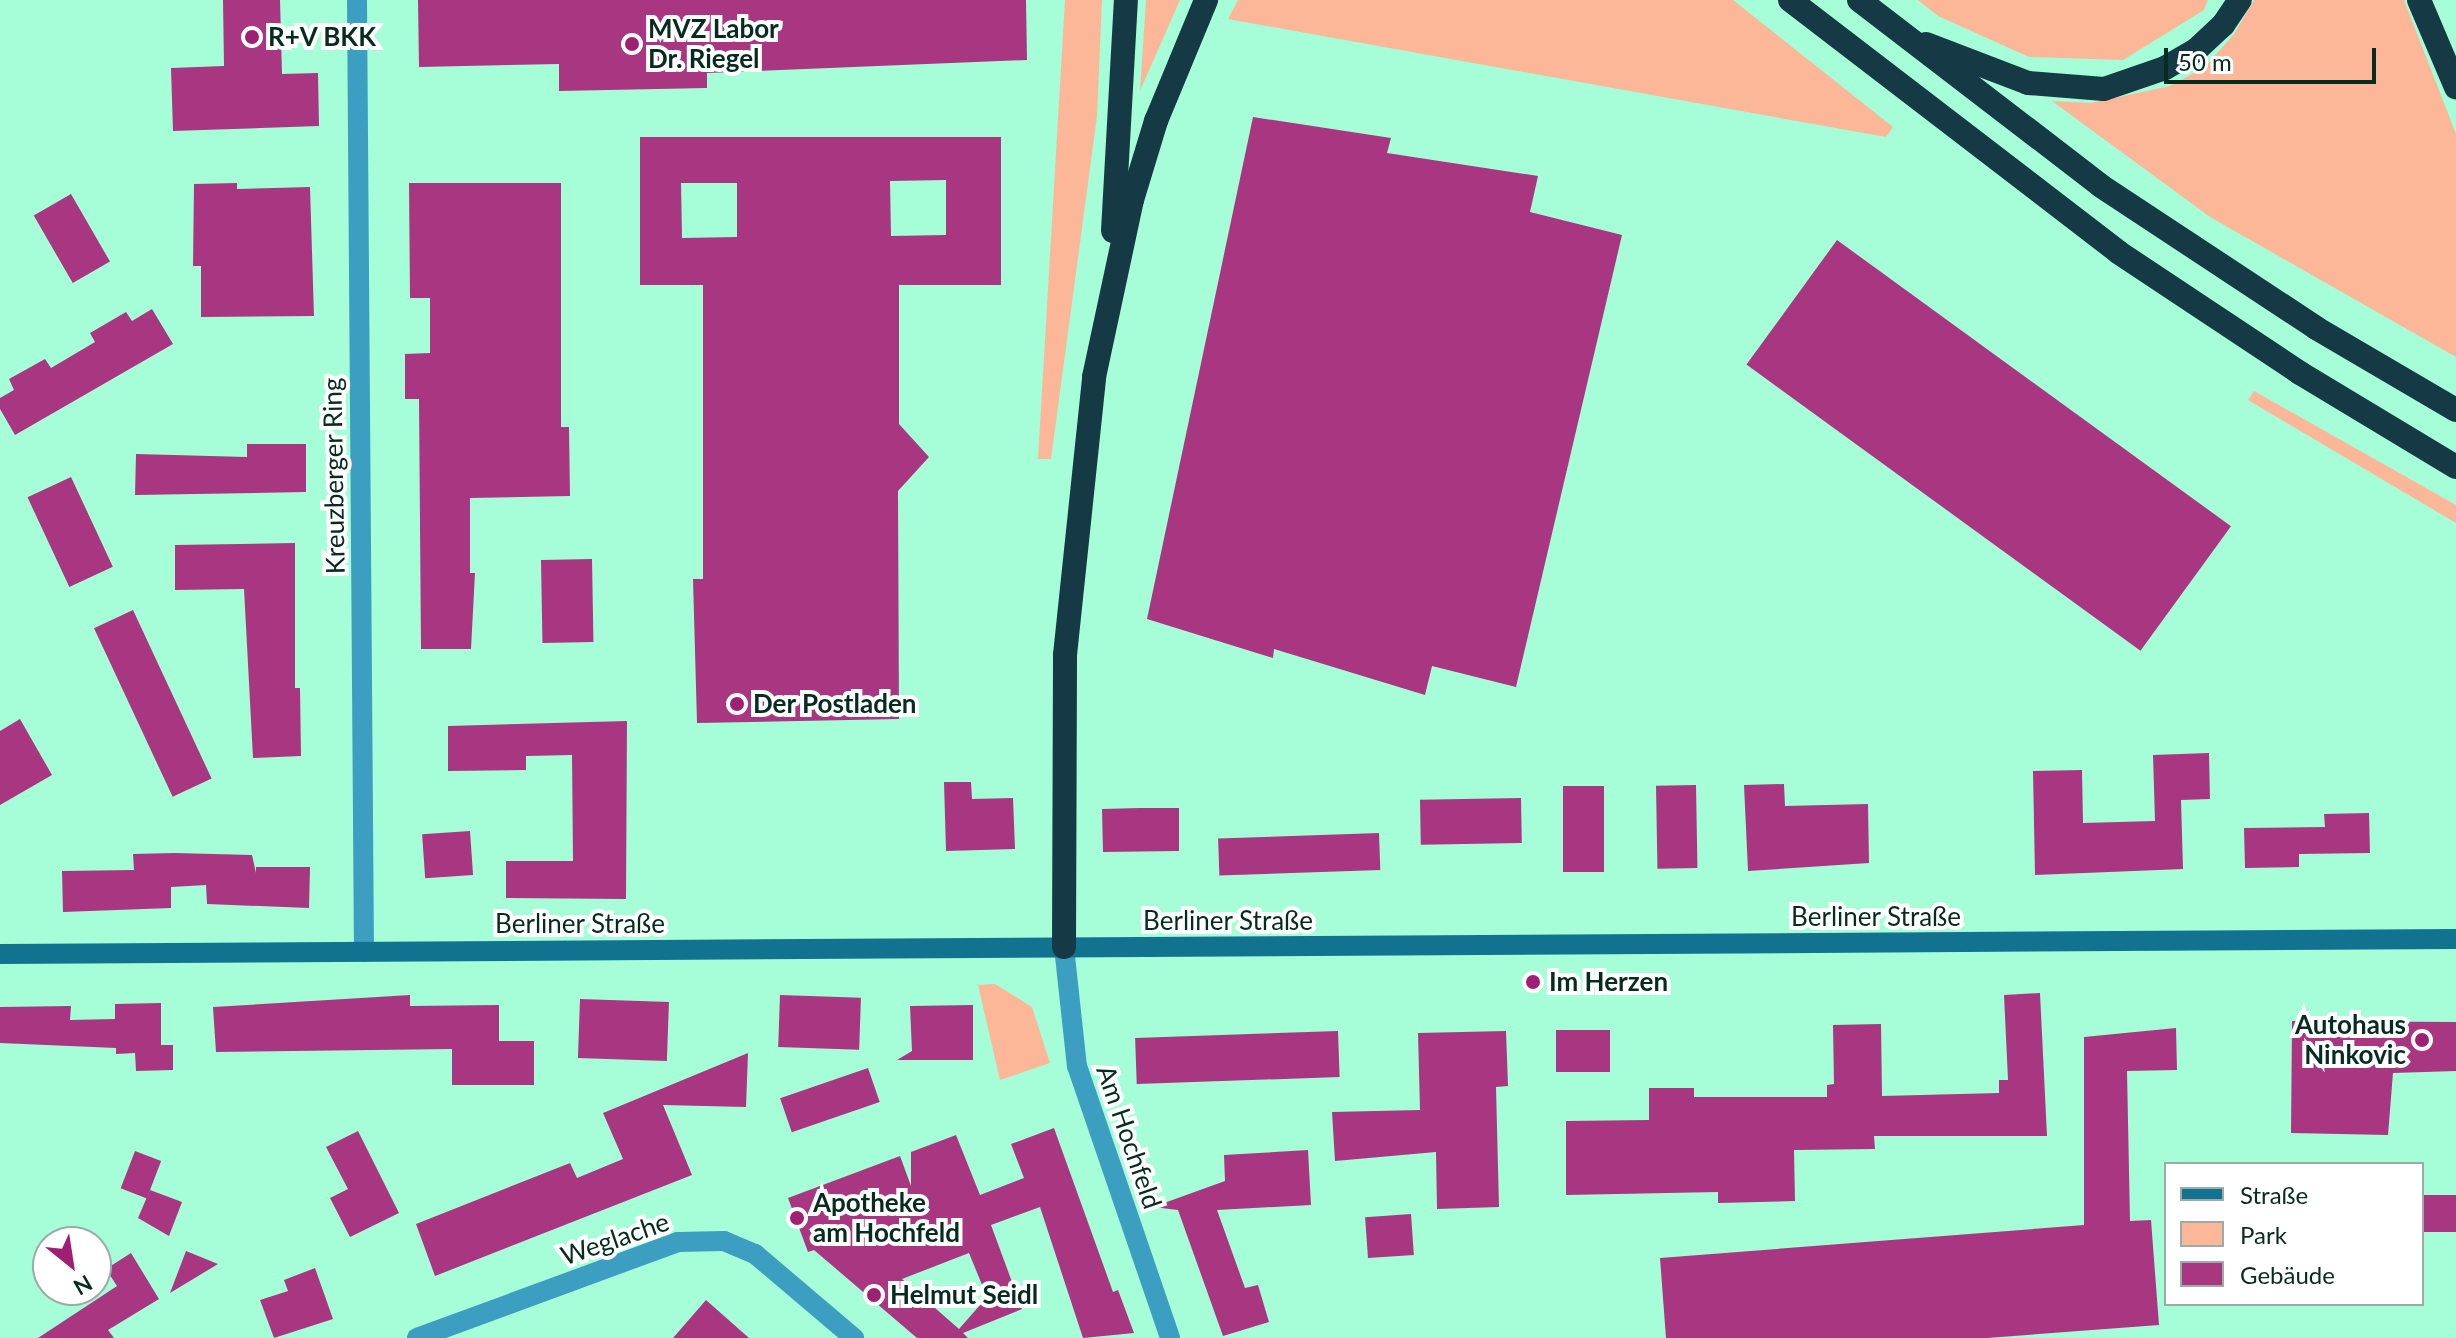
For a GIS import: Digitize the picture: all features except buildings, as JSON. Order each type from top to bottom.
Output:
[{"type":"highway","points":[[1064,947],[1063,748],[1071,562],[1110,285],[1126,0]]},
{"type":"highway","points":[[1110,285],[1156,121],[1206,0]]},
{"type":"highway","points":[[1790,0],[2118,252],[2300,373],[2456,467]]},
{"type":"highway","points":[[1859,0],[2101,186],[2207,258],[2456,410]]},
{"type":"highway","points":[[1895,30],[2028,83],[2104,89],[2144,77],[2196,50],[2223,25],[2240,0]]},
{"type":"highway","points":[[2419,0],[2456,87]]},
{"type":"street","name":"Kreuzberger Ring","points":[[357,0],[364,952]]},
{"type":"street","name":"Berliner Straße","points":[[0,954],[2456,939]]},
{"type":"street","name":"Am Hochfeld","points":[[1064,947],[1077,1066],[1170,1338]]},
{"type":"street","name":"Weglache","points":[[417,1338],[678,1242],[724,1241],[755,1254],[854,1338]]},
{"type":"green space","points":[[1065,0],[1102,0],[1097,116],[1051,459],[1038,459]]},
{"type":"green space","points":[[1146,0],[1180,0],[1140,91]]},
{"type":"green space","points":[[1238,0],[1733,0],[1893,127],[1886,137],[1228,19]]},
{"type":"green space","points":[[1918,0],[2208,0],[2204,10],[2123,60],[2029,57],[1938,16]]},
{"type":"green space","points":[[2254,0],[2404,0],[2456,134],[2456,357],[2210,217],[2052,101],[2091,103],[2170,86],[2205,67],[2234,34]]},
{"type":"green space","points":[[2254,391],[2456,505],[2456,523],[2248,400]]},
{"type":"green space","points":[[995,984],[1032,1007],[1050,1063],[1000,1080],[978,985]]},
{"type":"place","name":"R+V BKK","points":[[252,37]]},
{"type":"place","name":"MVZ Labor Dr. Riegel","points":[[632,44]]},
{"type":"place","name":"Der Postladen","points":[[737,704]]},
{"type":"place","name":"Im Herzen","points":[[1533,982]]},
{"type":"place","name":"Autohaus Ninkovic","points":[[2422,1040]]},
{"type":"place","name":"Apotheke am Hochfeld","points":[[797,1218]]},
{"type":"place","name":"Helmut Seidl","points":[[874,1295]]}]
